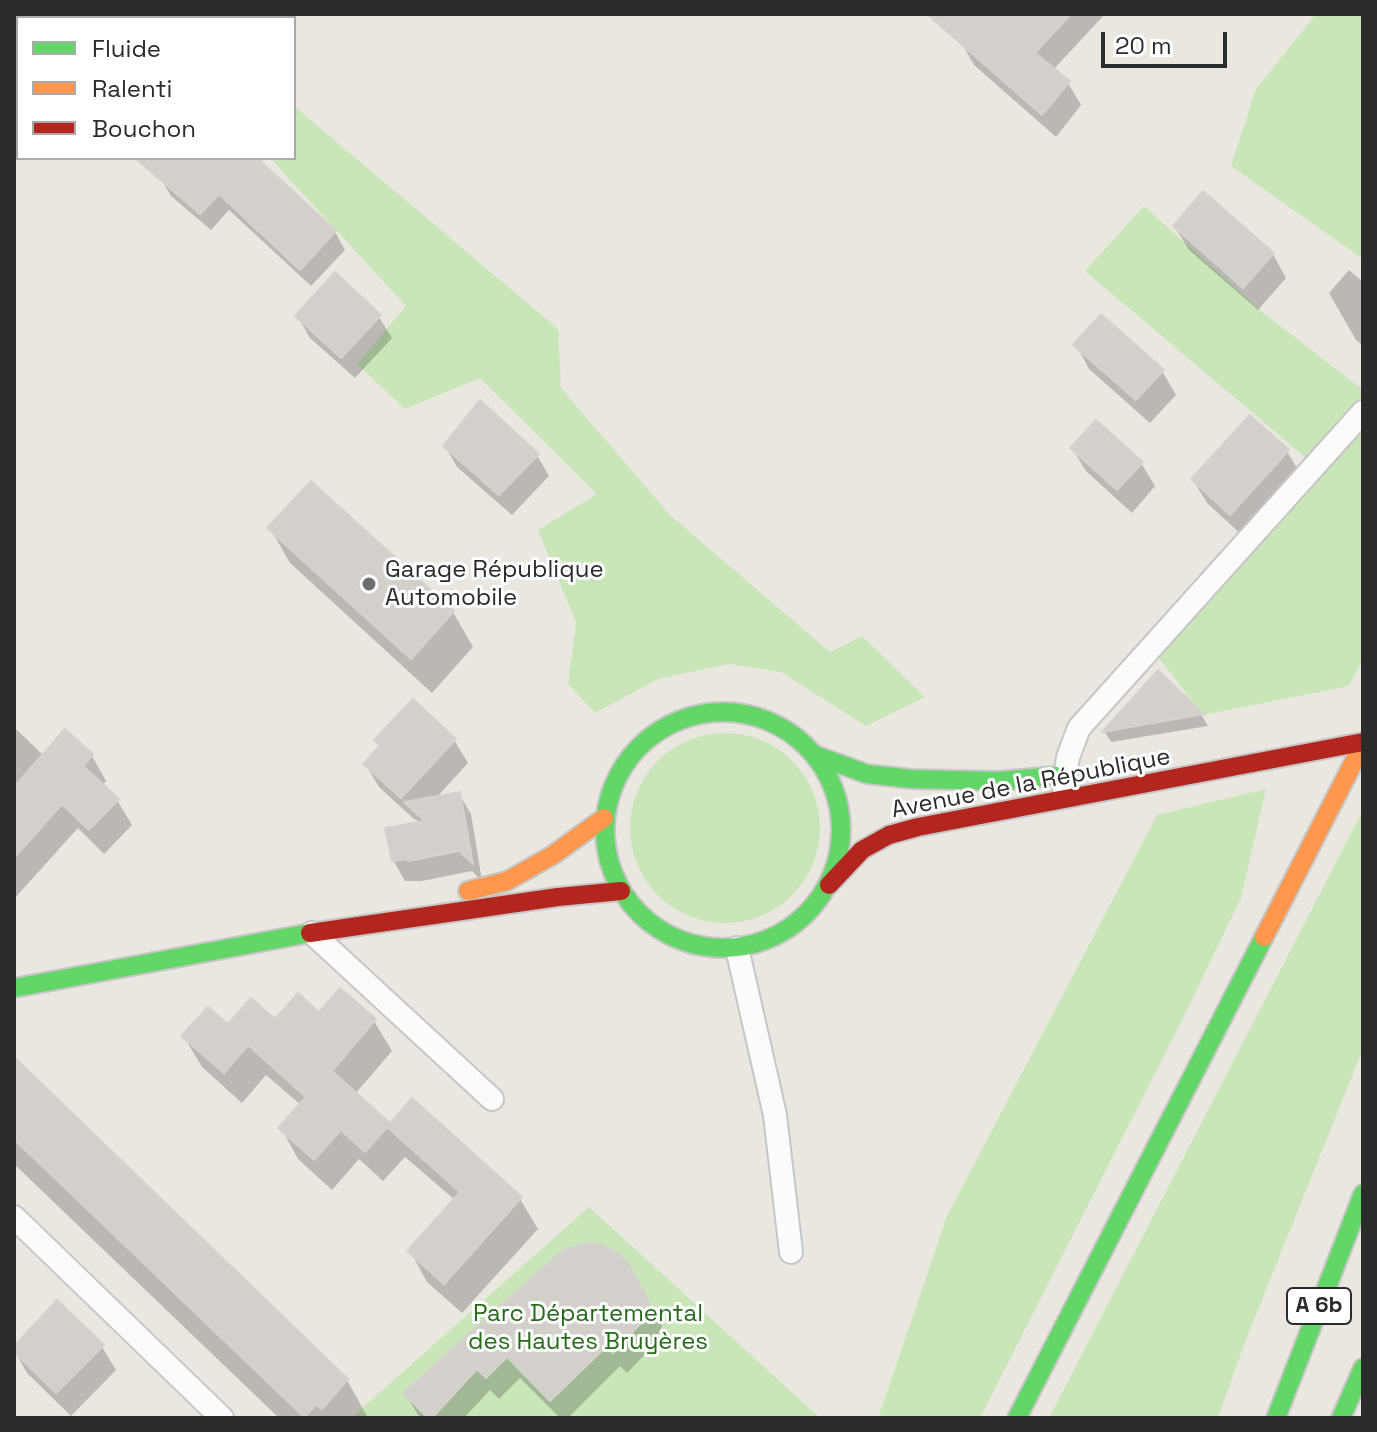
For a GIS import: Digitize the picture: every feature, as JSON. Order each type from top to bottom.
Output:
[{"type":"main road","points":[[720,711],[756,716],[788,731],[815,755],[833,785],[841,819],[839,854],[827,887],[805,917],[773,937],[737,948],[703,947],[671,937],[643,917],[621,891],[607,856],[604,818],[613,785],[630,755],[656,732],[686,717],[720,711]]},
{"type":"main road","name":"Avenue de la République","points":[[827,887],[862,850],[889,835],[918,827],[1363,743]]},
{"type":"main road","points":[[1017,1418],[1363,743]]},
{"type":"main road","name":"Avenue de la République","points":[[815,755],[867,774],[912,779],[998,781],[1072,773]]},
{"type":"main road","points":[[307,933],[507,881],[553,855],[604,818]]},
{"type":"main road","points":[[14,988],[307,933],[558,897],[621,891]]},
{"type":"main road","name":"A 6b","points":[[1276,1418],[1363,1194]]},
{"type":"main road","points":[[1341,1418],[1363,1368]]},
{"type":"lane","points":[[1064,800],[1079,728],[1363,412]]},
{"type":"lane","points":[[307,933],[492,1099]]},
{"type":"lane","points":[[737,948],[775,1115],[791,1252]]},
{"type":"lane","points":[[14,1217],[222,1418]]},
{"type":"green space","points":[[1316,14],[1363,14],[1363,259],[1231,166],[1256,89]]},
{"type":"green space","points":[[296,108],[558,329],[561,388],[670,515],[830,652],[862,636],[925,697],[866,726],[781,672],[729,664],[658,679],[595,713],[568,684],[576,622],[538,530],[597,494],[480,378],[405,409],[357,364],[406,306],[272,160],[296,160]]},
{"type":"green space","points":[[1144,206],[1261,311],[1363,390],[1363,659],[1349,686],[1203,715],[1159,658],[1325,474],[1085,271]]},
{"type":"green space","points":[[725,733],[761,740],[792,761],[813,792],[820,828],[813,864],[792,895],[761,916],[725,923],[689,916],[658,895],[637,864],[630,828],[637,792],[658,761],[689,740]]},
{"type":"green space","points":[[1266,789],[1241,898],[980,1418],[878,1418],[947,1216],[1157,815]]},
{"type":"green space","points":[[1363,810],[1363,1049],[1245,1342],[1218,1418],[1049,1418]]},
{"type":"green space","name":"Parc Départemental des Hautes Bruyères","points":[[589,1207],[820,1418],[351,1418]]},
{"type":"building","points":[[927,14],[1071,14],[1035,53],[1070,81],[1042,115]]},
{"type":"building","points":[[137,160],[259,160],[336,231],[300,270],[219,194],[200,214]]},
{"type":"building","points":[[1203,191],[1274,253],[1243,288],[1173,226]]},
{"type":"building","points":[[335,272],[381,315],[341,358],[295,316]]},
{"type":"building","points":[[1101,314],[1164,370],[1136,400],[1073,345]]},
{"type":"building","points":[[480,400],[539,454],[499,495],[443,446]]},
{"type":"building","points":[[1250,415],[1289,450],[1230,515],[1191,479]]},
{"type":"building","points":[[1096,420],[1143,462],[1117,490],[1070,448]]},
{"type":"building","points":[[311,481],[454,611],[411,659],[267,528]]},
{"type":"building","points":[[1158,670],[1204,714],[1102,732]]},
{"type":"building","points":[[413,699],[456,739],[401,798],[363,764],[380,745],[374,740]]},
{"type":"building","points":[[65,729],[93,754],[83,766],[119,799],[89,830],[62,804],[14,858],[14,787]]},
{"type":"building","points":[[460,792],[473,864],[459,851],[392,861],[385,828],[425,821],[404,802]]},
{"type":"building","points":[[340,988],[376,1019],[332,1071],[390,1123],[412,1098],[522,1197],[444,1284],[407,1251],[460,1192],[387,1127],[365,1152],[341,1130],[314,1160],[278,1128],[306,1097],[248,1045],[224,1073],[181,1036],[208,1007],[228,1024],[251,998],[275,1019],[298,993],[319,1012]]},
{"type":"building","points":[[14,1057],[348,1379],[322,1409],[316,1405],[304,1417],[14,1139]]},
{"type":"building","points":[[587,1243],[600,1244],[618,1253],[628,1263],[650,1303],[641,1323],[613,1353],[607,1346],[550,1401],[507,1357],[486,1378],[477,1369],[432,1418],[428,1418],[403,1393],[563,1250]]},
{"type":"building","points":[[57,1300],[104,1345],[56,1393],[14,1352],[14,1346]]},
{"type":"traffic: fast","points":[[723,712],[746,714],[768,721],[789,732],[806,747],[821,764],[832,785],[839,807],[841,830],[839,853],[832,875],[821,896],[806,913],[789,928],[768,939],[746,946],[723,948],[700,946],[678,939],[657,928],[640,913],[625,896],[614,875],[607,853],[605,830],[607,807],[614,785],[625,764],[640,747],[657,732],[678,721],[700,714],[723,712]]},
{"type":"traffic: fast","points":[[815,755],[867,774],[912,779],[998,781],[1056,776]]},
{"type":"traffic: fast","points":[[14,988],[310,933]]},
{"type":"traffic: fast","points":[[1017,1418],[1264,937]]},
{"type":"traffic: fast","points":[[1276,1418],[1363,1194]]},
{"type":"traffic: fast","points":[[1341,1418],[1363,1368]]},
{"type":"traffic: slow","points":[[1264,937],[1363,744]]},
{"type":"traffic: slow","points":[[468,891],[507,881],[553,855],[604,818]]},
{"type":"traffic: jam","points":[[829,885],[862,850],[889,835],[918,827],[1363,742]]},
{"type":"traffic: jam","points":[[310,933],[558,897],[621,891]]},
{"type":"place","name":"Garage République Automobile","points":[[369,584]]}]
